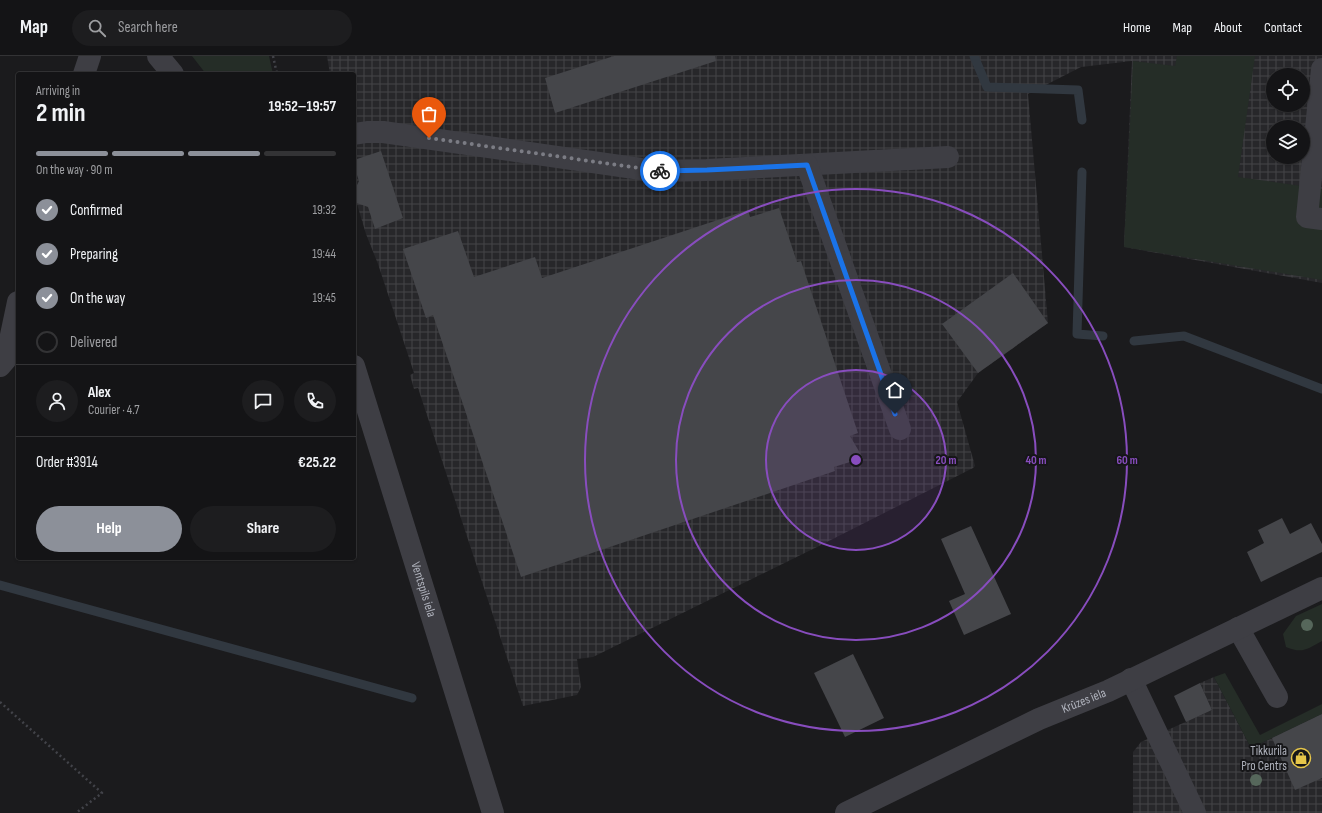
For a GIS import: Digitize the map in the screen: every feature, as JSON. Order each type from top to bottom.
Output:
[{"type":"street","points":[[85,72],[90,56]]},
{"type":"street","points":[[158,56],[171,72]]},
{"type":"street","points":[[1322,69],[1307,217],[1322,219]]},
{"type":"street","points":[[356,134],[383,132],[654,171],[707,170],[948,157]]},
{"type":"street","points":[[807,165],[900,429]]},
{"type":"street","points":[[0,366],[6,359],[16,312]]},
{"type":"street","name":"Ventspils iela","points":[[356,372],[493,813]]},
{"type":"street","name":"Krūzes iela","points":[[846,813],[1039,719],[1108,691],[1322,588]]},
{"type":"street","points":[[1238,628],[1277,698]]},
{"type":"street","points":[[1131,679],[1195,813]]},
{"type":"path","points":[[273,56],[277,72]]},
{"type":"path","points":[[0,702],[102,793],[76,813]]},
{"type":"shaded area","points":[[192,56],[269,56],[273,72],[204,72]]},
{"type":"shaded area","points":[[327,56],[1322,56],[1322,283],[1124,247],[1132,61],[1081,67],[1028,94],[1048,323],[978,373],[957,402],[975,466],[815,548],[593,657],[577,659],[581,687],[577,695],[523,706],[418,388],[414,389],[410,375],[414,373],[378,264],[366,234],[356,201],[356,72],[330,72]]},
{"type":"shaded area","points":[[1177,56],[1255,56],[1238,177],[1322,189],[1322,280],[1124,247],[1133,61],[1175,66]]},
{"type":"shaded area","points":[[1322,604],[1322,641],[1305,650],[1297,650],[1286,647],[1283,634],[1296,616]]},
{"type":"shaded area","points":[[1225,673],[1260,735],[1322,704],[1322,714],[1251,748],[1214,677]]},
{"type":"shaded area","points":[[1214,677],[1251,748],[1322,714],[1322,813],[1133,813],[1133,752],[1141,742],[1212,710],[1200,683]]},
{"type":"building","points":[[614,56],[715,56],[716,61],[555,113],[545,78]]},
{"type":"building","points":[[381,151],[403,218],[375,229],[368,207],[356,203],[356,187],[359,181],[356,172],[356,159]]},
{"type":"building","points":[[779,208],[797,262],[801,261],[858,433],[850,436],[863,458],[834,467],[835,471],[521,577],[433,315],[426,318],[403,249],[458,231],[474,277],[535,257],[542,278],[748,210],[750,217]]},
{"type":"building","points":[[1013,273],[1048,323],[978,373],[942,324]]},
{"type":"building","points":[[1282,518],[1290,534],[1311,523],[1322,544],[1322,552],[1261,582],[1247,552],[1264,543],[1258,530]]},
{"type":"building","points":[[971,526],[1011,614],[964,635],[949,601],[965,594],[941,539]]},
{"type":"building","points":[[853,654],[884,718],[845,737],[814,673]]},
{"type":"building","points":[[1200,683],[1212,710],[1186,722],[1174,696]]},
{"type":"building","name":"Tikkurila Pro Centrs","points":[[1322,714],[1322,778],[1295,790],[1272,738]]},
{"type":"waterway","points":[[974,56],[987,87],[1078,90],[1082,120]]},
{"type":"waterway","points":[[1082,172],[1077,334],[1103,336]]},
{"type":"waterway","points":[[1134,341],[1184,336],[1322,389]]},
{"type":"waterway","points":[[0,585],[412,698]]},
{"type":"way so far","points":[[429,138],[660,171]]},
{"type":"place","name":"Tikkurila Pro Centrs","points":[[1301,758]]},
{"type":"route","points":[[660,171],[807,165],[895,414]]}]
